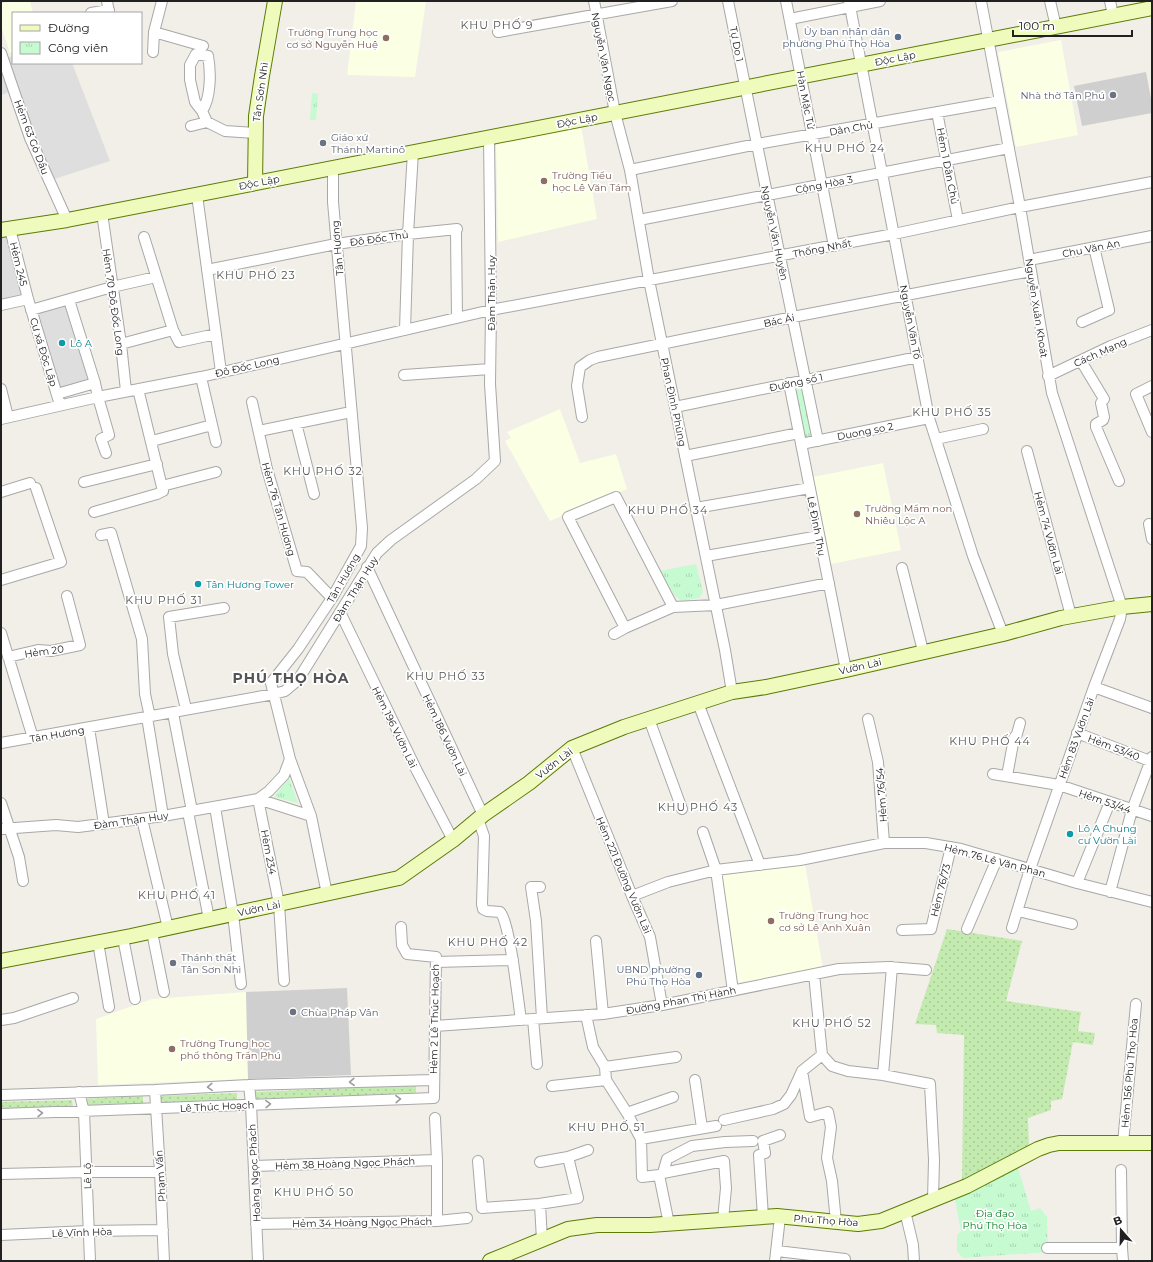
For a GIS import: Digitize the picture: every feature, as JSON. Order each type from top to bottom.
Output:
[{"type":"street","points":[[153,52],[154,32],[162,1]]},
{"type":"street","name":"Tân Sơn Nhì","points":[[255,183],[255,132],[261,83],[275,1]]},
{"type":"street","name":"Nguyễn Văn Ngọc","points":[[594,1],[615,113]]},
{"type":"street","points":[[498,32],[672,1]]},
{"type":"street","name":"Tự Do 1","points":[[728,1],[745,87]]},
{"type":"street","name":"Hàn Mặc Tử","points":[[786,1],[834,246]]},
{"type":"street","points":[[790,19],[849,4],[880,1]]},
{"type":"street","name":"Nguyễn Xuân Khoát","points":[[980,1],[1020,207],[1048,376],[1122,607]]},
{"type":"street","points":[[1050,1],[1056,27]]},
{"type":"street","points":[[1110,1],[1113,15]]},
{"type":"street","name":"Nguyễn Văn Tố","points":[[849,4],[929,418],[973,556],[1004,634]]},
{"type":"street","points":[[95,12],[108,8]]},
{"type":"street","name":"Độc Lập","points":[[6,230],[67,220],[1152,8]]},
{"type":"street","points":[[154,32],[203,46]]},
{"type":"street","name":"Hẻm 63 Gò Dầu","points":[[1,52],[30,138],[67,220]]},
{"type":"street","points":[[202,111],[206,105],[210,69],[208,56],[196,54],[190,65],[190,80],[195,102],[202,111],[207,122],[225,131],[255,132]]},
{"type":"street","name":"Nguyễn Văn Huyên","points":[[745,87],[818,441]]},
{"type":"street","name":"Dân Chủ","points":[[630,170],[757,144],[1000,101]]},
{"type":"street","name":"Hẻm 1 Dân Chủ","points":[[937,112],[958,220]]},
{"type":"street","name":"Phan Đình Phùng","points":[[615,113],[630,170],[649,280],[716,605],[732,692]]},
{"type":"street","points":[[191,126],[207,122]]},
{"type":"street","name":"Đàm Thận Huy","points":[[274,694],[285,690],[298,680],[377,553],[391,540],[476,479],[495,460],[490,369],[491,310],[489,137]]},
{"type":"street","name":"Cộng Hòa 3","points":[[639,220],[1009,148]]},
{"type":"street","points":[[405,330],[408,234],[413,152]]},
{"type":"street","name":"Tân Hương","points":[[1,743],[274,694],[271,683],[298,649],[332,598],[361,546],[362,528],[336,244],[333,202],[333,168]]},
{"type":"street","name":"Thống Nhất","points":[[491,310],[834,246],[1020,207],[1152,182]]},
{"type":"street","points":[[196,195],[221,372]]},
{"type":"street","name":"Hẻm 70 Đô Đốc Long","points":[[102,213],[121,344],[126,391]]},
{"type":"street","name":"Hẻm 245","points":[[6,230],[28,299]]},
{"type":"street","name":"Đô Đốc Thủ","points":[[207,270],[336,244],[408,234],[457,231],[457,318]]},
{"type":"street","name":"Chu Văn An","points":[[1029,260],[1152,236]]},
{"type":"street","points":[[144,237],[173,330],[179,342],[216,334]]},
{"type":"street","points":[[1082,322],[1109,310],[1094,247]]},
{"type":"street","name":"Bác Ái","points":[[582,417],[577,386],[580,368],[590,360],[598,357],[793,317],[1031,271]]},
{"type":"street","points":[[31,310],[112,287],[156,277]]},
{"type":"street","points":[[1,304],[28,299]]},
{"type":"street","name":"Cư xá Độc Lập","points":[[28,299],[60,406]]},
{"type":"street","points":[[69,300],[95,383],[109,435],[102,439],[106,453]]},
{"type":"street","name":"Đô Đốc Long","points":[[4,418],[126,391],[201,377],[491,310]]},
{"type":"street","points":[[121,344],[173,330]]},
{"type":"street","name":"Cách Mạng","points":[[1048,376],[1111,346],[1152,330]]},
{"type":"street","name":"Đường số 1","points":[[674,407],[918,357]]},
{"type":"street","points":[[1081,361],[1104,399],[1101,403],[1104,417],[1103,420],[1096,424],[1096,427],[1119,481]]},
{"type":"street","points":[[404,375],[490,369]]},
{"type":"street","points":[[201,377],[216,442]]},
{"type":"street","points":[[56,394],[95,383]]},
{"type":"street","name":"Lê Đình Thụ","points":[[789,383],[846,670]]},
{"type":"street","points":[[1152,386],[1136,394],[1152,432]]},
{"type":"street","points":[[1,389],[4,418]]},
{"type":"street","points":[[94,512],[163,491],[152,441],[138,389]]},
{"type":"street","name":"Hẻm 76 Tân Hương","points":[[252,402],[267,469],[296,571],[307,572],[332,598]]},
{"type":"street","points":[[259,431],[351,412]]},
{"type":"street","name":"Duong so 2","points":[[801,444],[929,418]]},
{"type":"street","points":[[296,424],[314,494]]},
{"type":"street","points":[[152,441],[212,425]]},
{"type":"street","points":[[936,439],[983,429]]},
{"type":"street","points":[[685,456],[799,433]]},
{"type":"street","name":"Hẻm 74 Vườn Lài","points":[[1027,450],[1071,616]]},
{"type":"street","points":[[84,482],[157,464]]},
{"type":"street","points":[[162,486],[216,472]]},
{"type":"street","points":[[1,492],[33,485],[61,562],[1,580]]},
{"type":"street","points":[[696,508],[810,488]]},
{"type":"street","points":[[625,628],[568,517],[616,497],[673,607]]},
{"type":"street","points":[[1149,524],[1152,539]]},
{"type":"street","points":[[101,535],[111,533],[142,639],[148,717],[163,816]]},
{"type":"street","points":[[706,556],[819,536]]},
{"type":"street","points":[[361,546],[377,553]]},
{"type":"street","name":"Hẻm 186 Vườn Lài","points":[[367,567],[481,817],[484,836],[483,909],[487,912],[502,913],[513,960]]},
{"type":"street","points":[[902,568],[923,652]]},
{"type":"street","points":[[614,634],[673,607],[716,605],[829,582]]},
{"type":"street","name":"Hẻm 20","points":[[8,656],[38,650],[51,651],[80,645],[67,596]]},
{"type":"street","name":"Vườn Lài","points":[[1,961],[152,932],[399,878],[529,783],[572,748],[624,727],[732,692],[766,687],[846,670],[1004,634],[1071,616],[1122,607],[1152,604]]},
{"type":"street","name":"Hẻm 83 Vườn Lài","points":[[1012,928],[1030,869],[1077,733],[1120,620],[1122,607]]},
{"type":"street","points":[[186,709],[173,654],[169,617],[224,608]]},
{"type":"street","name":"Hẻm 196 Vườn Lài","points":[[340,612],[452,840]]},
{"type":"street","points":[[1,633],[33,738]]},
{"type":"street","points":[[1094,687],[1152,708]]},
{"type":"street","points":[[274,694],[290,760],[311,816],[327,894]]},
{"type":"street","points":[[698,703],[760,865]]},
{"type":"street","points":[[173,713],[209,919]]},
{"type":"street","points":[[649,719],[682,810]]},
{"type":"street","name":"Hẻm 76/54","points":[[868,719],[878,762],[884,843]]},
{"type":"street","points":[[1007,776],[1014,738],[1017,734],[1020,723]]},
{"type":"street","points":[[89,728],[104,824]]},
{"type":"street","name":"Hẻm 53/40","points":[[1077,733],[1151,759]]},
{"type":"street","name":"Hẻm 221 Đường Vườn Lài","points":[[572,748],[650,938],[662,1005]]},
{"type":"street","points":[[1110,892],[1132,810],[1151,759]]},
{"type":"street","name":"Đàm Thận Huy","points":[[5,829],[56,825],[78,827],[104,824],[163,816],[258,799],[269,791],[284,774],[290,760]]},
{"type":"street","name":"Hẻm 53/44","points":[[993,774],[1059,785],[1152,816]]},
{"type":"street","points":[[258,799],[311,816]]},
{"type":"street","name":"Hèm 234","points":[[258,799],[279,904],[284,981]]},
{"type":"street","points":[[1,802],[5,829],[19,857],[23,881]]},
{"type":"street","points":[[1077,884],[1110,802]]},
{"type":"street","points":[[215,807],[233,914],[242,984]]},
{"type":"street","points":[[142,819],[168,928]]},
{"type":"street","points":[[703,832],[716,870],[733,991]]},
{"type":"street","name":"Hẻm 76 Lê Văn Phan","points":[[632,896],[668,882],[716,870],[800,860],[884,843],[926,843],[951,847],[997,859],[1077,884],[1152,902]]},
{"type":"street","name":"Hẻm 76/73","points":[[902,930],[931,929],[951,847]]},
{"type":"street","points":[[967,929],[997,859]]},
{"type":"street","points":[[537,1064],[536,921],[532,887],[540,887]]},
{"type":"street","points":[[1018,911],[1072,924]]},
{"type":"street","name":"Hẻm 2 Lê Thúc Hoạch","points":[[401,927],[402,945],[407,954],[436,957],[433,1089]]},
{"type":"street","points":[[152,932],[164,992]]},
{"type":"street","points":[[123,938],[135,999]]},
{"type":"street","points":[[596,941],[604,1014]]},
{"type":"street","points":[[98,942],[109,1006]]},
{"type":"street","points":[[436,962],[513,960],[521,1020]]},
{"type":"street","points":[[883,1075],[892,967]]},
{"type":"street","name":"Đường Phan Thị Hành","points":[[434,1026],[604,1014],[662,1005],[839,968],[892,967],[926,970]]},
{"type":"street","points":[[814,974],[822,1055],[832,1066],[848,1071],[883,1075],[930,1084],[934,1160],[933,1200]]},
{"type":"street","points":[[1,1020],[14,1018],[73,998]]},
{"type":"street","name":"Hẻm 156 Phú Thọ Hòa","points":[[1123,1143],[1136,1004]]},
{"type":"street","points":[[586,1015],[593,1047],[605,1067],[606,1080],[627,1113],[641,1139],[642,1177],[724,1161],[726,1188],[723,1220]]},
{"type":"street","points":[[641,1139],[702,1128],[773,1109],[784,1104],[791,1095],[802,1071],[822,1055]]},
{"type":"street","points":[[605,1067],[676,1057]]},
{"type":"street","points":[[802,1071],[810,1117],[828,1112],[830,1127],[827,1158],[832,1180],[836,1222]]},
{"type":"street","points":[[552,1086],[606,1080]]},
{"type":"street","points":[[695,1080],[702,1128]]},
{"type":"street","name":"Lê Thúc Hoạch","points":[[1,1095],[155,1090],[249,1085],[433,1089]]},
{"type":"street","name":"Hoàng Ngọc Phách","points":[[249,1085],[258,1261]]},
{"type":"street","name":"Lê Thúc Hoạch","points":[[1,1114],[84,1112],[251,1104],[433,1089]]},
{"type":"street","name":"Phạm Vấn","points":[[155,1090],[164,1230],[164,1261]]},
{"type":"street","name":"Lê Lộ","points":[[79,1092],[84,1112],[90,1261]]},
{"type":"street","points":[[627,1113],[673,1097]]},
{"type":"street","points":[[435,1118],[437,1221]]},
{"type":"street","points":[[763,1217],[759,1156],[765,1153],[763,1141],[780,1135]]},
{"type":"street","points":[[669,1224],[661,1174],[667,1159],[692,1146],[726,1142],[753,1141]]},
{"type":"street","name":"Phú Thọ Hòa","points":[[490,1261],[568,1229],[597,1225],[669,1224],[763,1217],[780,1217],[858,1224],[881,1221],[971,1184],[1045,1146],[1059,1144],[1152,1143]]},
{"type":"street","points":[[540,1162],[568,1157],[588,1150]]},
{"type":"street","points":[[478,1161],[482,1208],[540,1204],[578,1198],[568,1157]]},
{"type":"street","name":"Hẻm 38 Hoàng Ngọc Phách","points":[[254,1166],[437,1160]]},
{"type":"street","points":[[1121,1170],[1123,1261]]},
{"type":"street","points":[[1,1174],[160,1172]]},
{"type":"street","points":[[540,1204],[542,1240]]},
{"type":"street","points":[[905,1212],[913,1245],[914,1261]]},
{"type":"street","points":[[780,1217],[776,1256],[846,1259]]},
{"type":"street","name":"Hẻm 34 Hoàng Ngọc Phách","points":[[256,1224],[437,1221],[467,1218]]},
{"type":"street","name":"Lê Vĩnh Hòa","points":[[1,1235],[88,1231],[164,1230]]},
{"type":"street","points":[[1047,1248],[1122,1248]]},
{"type":"shaded area","points":[[11,1],[30,1],[33,12],[12,12],[12,52],[10,53],[1,26],[1,4]]},
{"type":"shaded area","name":"Trường Trung học cơ sở Nguyễn Huệ","points":[[356,1],[426,1],[415,77],[347,75]]},
{"type":"shaded area","points":[[1061,40],[1078,135],[1016,147],[998,52]]},
{"type":"shaded area","points":[[12,56],[12,64],[72,64],[110,161],[48,181],[15,90],[1,95],[1,57],[2,59]]},
{"type":"shaded area","name":"Nhà thờ Tân Phú","points":[[1146,72],[1152,104],[1152,113],[1082,126],[1074,86]]},
{"type":"shaded area","name":"Trường Tiểu học Lê Văn Tám","points":[[581,125],[597,219],[498,242],[496,143]]},
{"type":"shaded area","points":[[6,232],[33,311],[68,301],[94,382],[57,392],[28,299],[1,303],[1,233]]},
{"type":"shaded area","points":[[560,409],[580,463],[616,454],[627,489],[550,521],[505,441],[511,438],[507,432]]},
{"type":"shaded area","name":"Trường Mầm non Nhiêu Lộc A","points":[[883,463],[901,550],[831,564],[813,477]]},
{"type":"shaded area","name":"Trường Trung học cơ sở Lê Anh Xuân","points":[[805,864],[823,969],[735,983],[720,873]]},
{"type":"shaded area","name":"Chùa Pháp Vân","points":[[347,988],[351,1075],[248,1079],[246,992]]},
{"type":"shaded area","name":"Trường Trung học phổ thông Trần Phú","points":[[246,992],[248,1079],[98,1085],[96,1019],[152,999]]},
{"type":"green space","points":[[312,93],[318,94],[316,120],[310,120]]},
{"type":"green space","points":[[803,389],[813,436],[804,438],[794,390]]},
{"type":"green space","points":[[696,564],[703,592],[699,598],[682,601],[675,596],[660,571]]},
{"type":"green space","points":[[289,778],[298,803],[274,797]]},
{"type":"green space","points":[[947,929],[1022,941],[1006,1001],[1081,1012],[1078,1031],[1095,1033],[1093,1045],[1073,1042],[1062,1099],[1051,1101],[1051,1110],[1028,1118],[1029,1146],[962,1180],[964,1035],[937,1033],[936,1025],[915,1024]]},
{"type":"green space","points":[[416,1085],[416,1093],[254,1099],[254,1092]]},
{"type":"green space","points":[[237,1093],[237,1100],[157,1103],[157,1096]]},
{"type":"green space","points":[[143,1096],[143,1104],[85,1105],[85,1099]]},
{"type":"green space","points":[[72,1100],[73,1107],[1,1110],[1,1102]]},
{"type":"green space","name":"Địa đạo Phú Thọ Hòa","points":[[1018,1168],[1031,1211],[1040,1208],[1047,1217],[1048,1252],[963,1258],[957,1251],[957,1235],[961,1232],[955,1199]]},
{"type":"place","name":"Ủy ban nhân dân phường Phú Thọ Hòa","points":[[898,37]]},
{"type":"place","name":"Trường Trung học cơ sở Nguyễn Huệ","points":[[386,38]]},
{"type":"place","name":"Nhà thờ Tân Phú","points":[[1113,95]]},
{"type":"place","name":"Giáo xứ Thánh Martinô","points":[[323,143]]},
{"type":"place","name":"Trường Tiểu học Lê Văn Tám","points":[[544,181]]},
{"type":"place","name":"Lô A","points":[[62,343]]},
{"type":"place","name":"Trường Mầm non Nhiêu Lộc A","points":[[857,514]]},
{"type":"place","name":"Tân Hương Tower","points":[[198,584]]},
{"type":"place","name":"Lô A Chung cư Vườn Lài","points":[[1070,834]]},
{"type":"place","name":"Trường Trung học cơ sở Lê Anh Xuân","points":[[771,921]]},
{"type":"place","name":"Thánh thất Tân Sơn Nhì","points":[[173,963]]},
{"type":"place","name":"UBND phường Phú Thọ Hòa","points":[[699,975]]},
{"type":"place","name":"Chùa Pháp Vân","points":[[293,1012]]},
{"type":"place","name":"Trường Trung học phổ thông Trần Phú","points":[[172,1049]]},
{"type":"district","name":"KHU PHỐ 9","points":[[497,25]]},
{"type":"district","name":"KHU PHỐ 24","points":[[845,148]]},
{"type":"district","name":"KHU PHỐ 23","points":[[256,275]]},
{"type":"district","name":"KHU PHỐ 35","points":[[952,412]]},
{"type":"district","name":"KHU PHỐ 32","points":[[323,471]]},
{"type":"district","name":"KHU PHỐ 34","points":[[668,510]]},
{"type":"district","name":"KHU PHỐ 31","points":[[164,600]]},
{"type":"district","name":"KHU PHỐ 33","points":[[446,676]]},
{"type":"district","name":"PHÚ THỌ HÒA","points":[[291,678]]},
{"type":"district","name":"KHU PHỐ 44","points":[[990,741]]},
{"type":"district","name":"KHU PHỐ 43","points":[[698,807]]},
{"type":"district","name":"KHU PHỐ 41","points":[[177,895]]},
{"type":"district","name":"KHU PHỐ 42","points":[[488,942]]},
{"type":"district","name":"KHU PHỐ 52","points":[[832,1023]]},
{"type":"district","name":"KHU PHỐ 51","points":[[607,1127]]},
{"type":"district","name":"KHU PHỐ 50","points":[[314,1192]]}]
